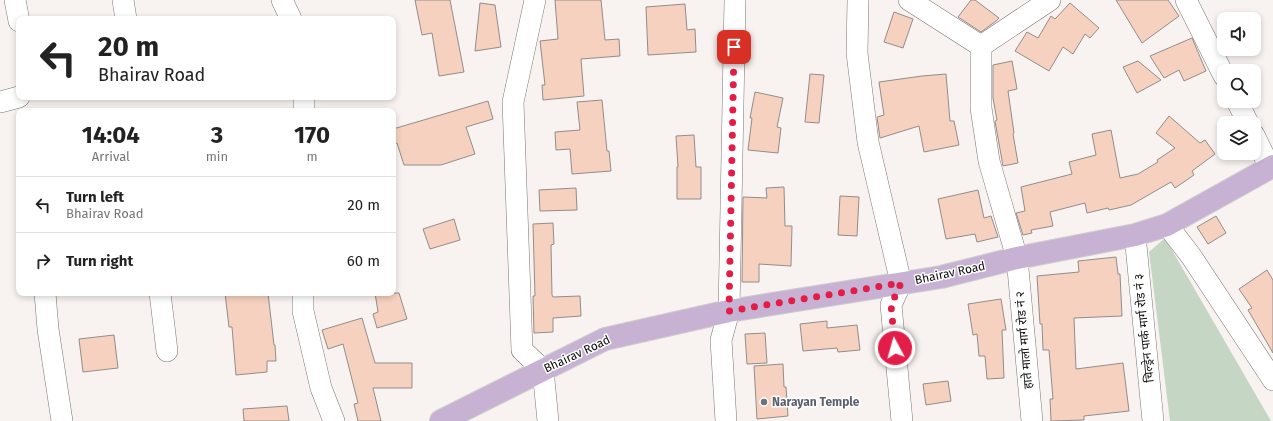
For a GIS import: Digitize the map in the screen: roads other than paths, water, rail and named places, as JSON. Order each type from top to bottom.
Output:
[{"type":"main road","name":"Bhairav Road","points":[[441,421],[605,338],[729,311],[941,277],[1017,258],[1135,235],[1167,225],[1272,167]]},
{"type":"street","points":[[15,0],[18,16]]},
{"type":"street","points":[[123,0],[126,16]]},
{"type":"street","points":[[282,0],[290,16]]},
{"type":"street","points":[[535,0],[513,102],[522,350],[543,370],[548,421]]},
{"type":"street","points":[[726,421],[721,340],[729,311],[736,0]]},
{"type":"street","points":[[858,0],[857,53],[868,142],[901,283],[891,305],[902,421]]},
{"type":"street","points":[[909,0],[981,46],[1050,0]]},
{"type":"street","points":[[1186,0],[1218,64]]},
{"type":"street","name":"हाते मालो मार्ग रोड नं २","points":[[981,46],[981,108],[988,153],[1017,258],[1032,421]]},
{"type":"street","points":[[0,102],[16,98]]},
{"type":"street","points":[[1261,147],[1272,167]]},
{"type":"street","points":[[1167,225],[1190,256],[1273,380]]},
{"type":"street","name":"चिल्ड्रेन पार्क मार्ग रोड नं ३","points":[[1135,235],[1154,421]]},
{"type":"street","points":[[45,296],[48,329],[62,421]]},
{"type":"street","points":[[160,296],[167,351]]},
{"type":"street","points":[[303,296],[303,311],[321,388],[334,421]]},
{"type":"place","name":"Narayan Temple","points":[[764,402]]}]
